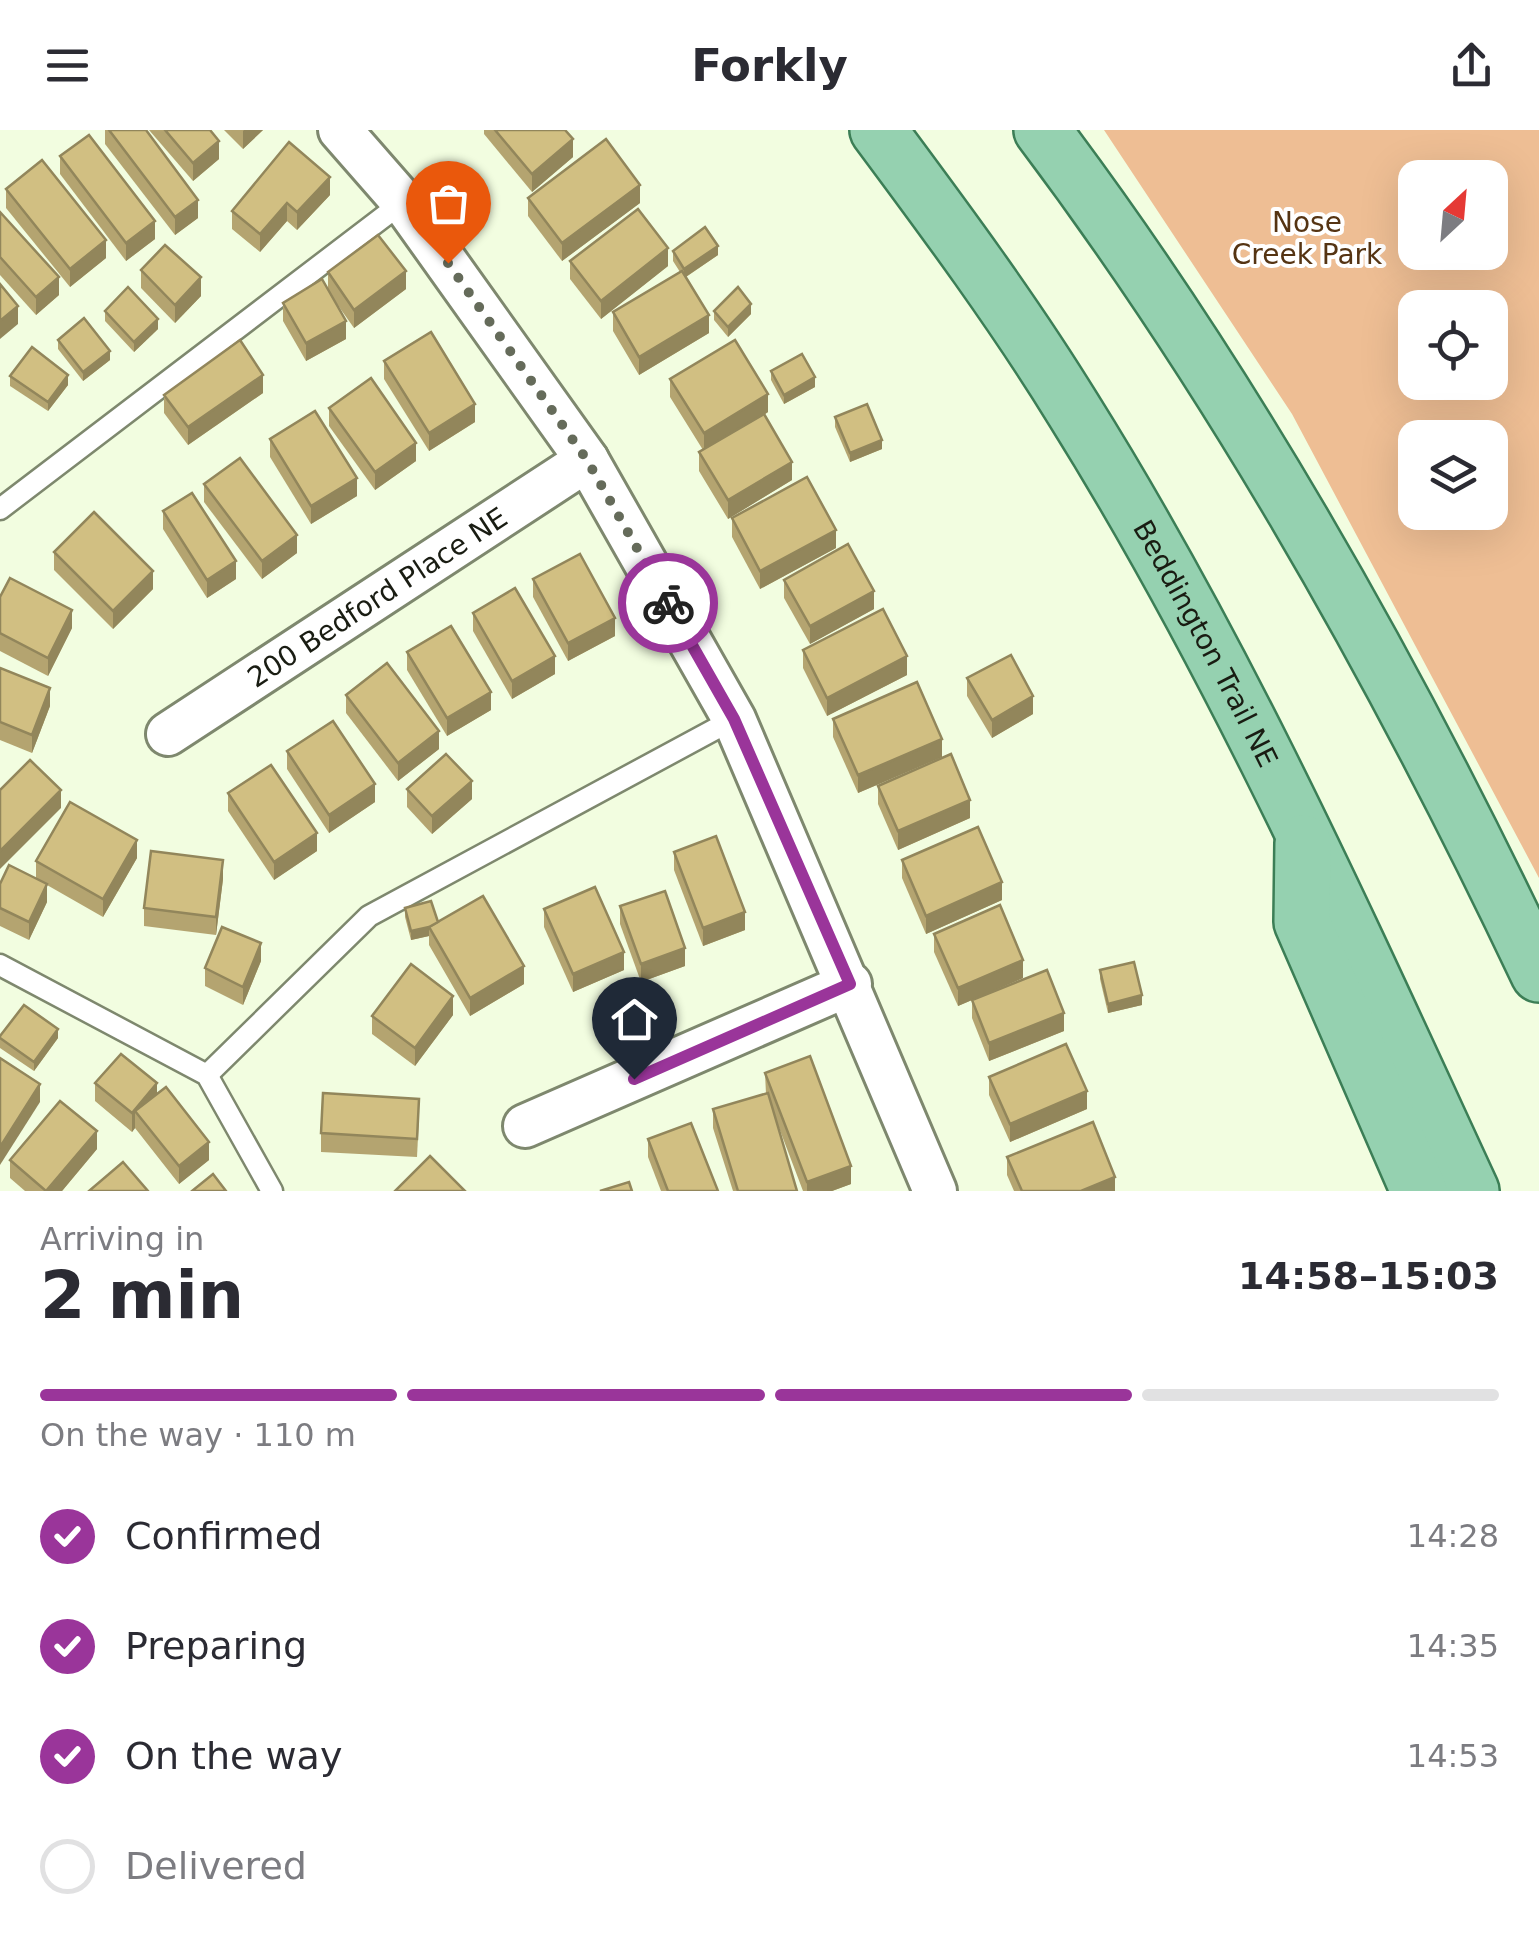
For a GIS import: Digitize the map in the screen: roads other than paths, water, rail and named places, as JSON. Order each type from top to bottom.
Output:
[{"type":"main road","name":"Beddington Trail NE","points":[[878,130],[1072,407],[1184,599],[1304,830],[1471,1191]]},
{"type":"main road","points":[[1042,130],[1179,325],[1323,562],[1410,716],[1539,974]]},
{"type":"main road","points":[[1304,830],[1302,922],[1419,1191]]},
{"type":"street","points":[[340,130],[404,202],[587,460],[734,719],[935,1191]]},
{"type":"street","name":"200 Bedford Place NE","points":[[168,734],[587,460]]},
{"type":"street","points":[[526,1126],[850,984]]},
{"type":"lane","points":[[0,509],[404,202]]},
{"type":"lane","points":[[207,1075],[370,916],[734,719]]},
{"type":"lane","points":[[0,965],[207,1075],[272,1191]]},
{"type":"park label","name":"Nose Creek Park","points":[[1307,238]]}]
